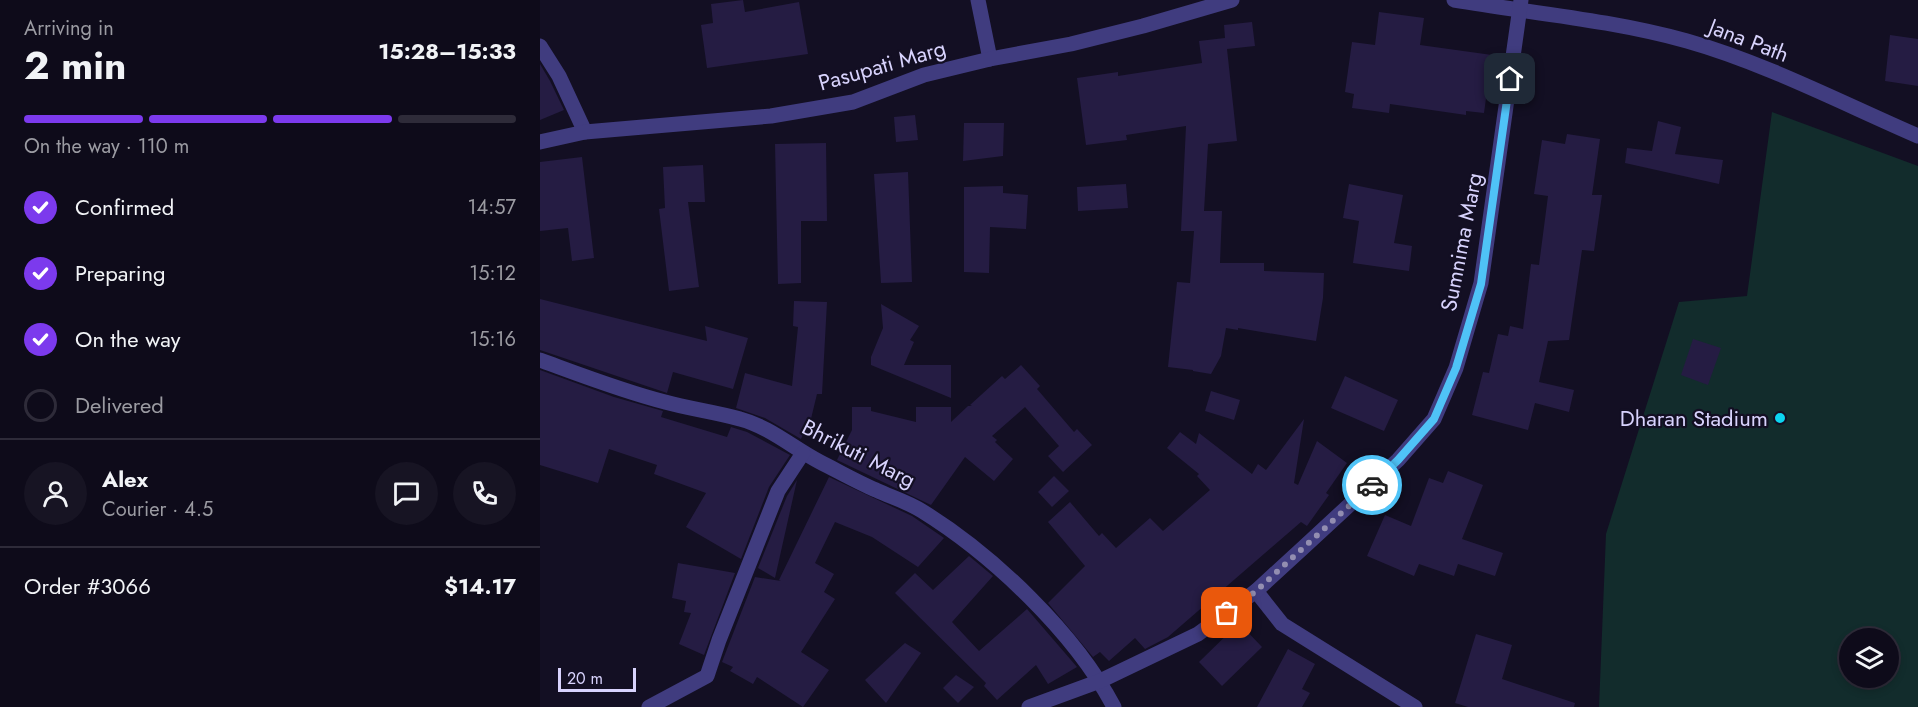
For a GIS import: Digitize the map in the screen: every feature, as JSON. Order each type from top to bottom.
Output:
[{"type":"street","points":[[978,0],[990,58]]},
{"type":"street","name":"Pasupati Marg","points":[[540,142],[585,132],[771,116],[854,102],[924,75],[990,58],[1071,44],[1143,27],[1232,0]]},
{"type":"street","points":[[1454,0],[1520,6]]},
{"type":"street","name":"Jana Path","points":[[1520,6],[1689,41],[1763,68],[1918,136]]},
{"type":"street","name":"Sumnima Marg","points":[[1029,707],[1100,681],[1197,634],[1256,591],[1398,460],[1434,419],[1456,368],[1481,284],[1520,6]]},
{"type":"street","points":[[540,46],[560,76],[585,132]]},
{"type":"street","name":"Bhrikuti Marg","points":[[540,360],[662,402],[695,411],[741,419],[774,433],[803,453],[862,484],[921,510],[971,546],[1018,587],[1062,632],[1100,681],[1113,707]]},
{"type":"street","points":[[649,707],[707,676],[778,491],[803,453]]},
{"type":"street","points":[[1256,591],[1282,624],[1415,707]]},
{"type":"green space","name":"Dharan Stadium","points":[[1772,112],[1918,166],[1918,707],[1599,707],[1606,534],[1679,302],[1747,296]]},
{"type":"building","points":[[743,0],[745,12],[799,2],[808,54],[707,68],[701,25],[713,23],[711,4]]},
{"type":"building","points":[[1379,12],[1424,18],[1420,45],[1492,55],[1484,113],[1466,111],[1466,115],[1390,104],[1389,113],[1352,108],[1354,94],[1345,92],[1352,42],[1375,45]]},
{"type":"building","points":[[1252,22],[1255,46],[1227,49],[1237,141],[1208,144],[1204,211],[1222,211],[1220,263],[1264,263],[1264,271],[1324,273],[1323,298],[1316,341],[1226,328],[1221,356],[1211,374],[1168,367],[1177,282],[1190,283],[1194,231],[1181,231],[1186,126],[1126,135],[1127,140],[1086,145],[1077,78],[1118,72],[1118,76],[1202,63],[1199,41],[1225,38],[1224,25]]},
{"type":"building","points":[[1890,35],[1918,39],[1918,86],[1885,81]]},
{"type":"building","points":[[540,64],[564,110],[540,120]]},
{"type":"building","points":[[915,115],[918,140],[896,142],[894,117]]},
{"type":"building","points":[[1658,121],[1681,127],[1675,154],[1723,160],[1719,184],[1625,163],[1627,148],[1652,151]]},
{"type":"building","points":[[964,123],[1004,123],[1003,156],[963,161]]},
{"type":"building","points":[[1567,134],[1600,139],[1592,195],[1602,195],[1594,251],[1582,250],[1569,340],[1548,341],[1539,382],[1574,390],[1569,412],[1535,403],[1528,430],[1472,415],[1483,372],[1489,373],[1498,334],[1508,336],[1510,326],[1523,329],[1531,264],[1539,265],[1548,196],[1534,194],[1542,140],[1565,144]]},
{"type":"building","points":[[826,143],[827,221],[801,221],[801,283],[778,284],[775,144]]},
{"type":"building","points":[[582,157],[594,258],[572,261],[568,228],[540,231],[540,162]]},
{"type":"building","points":[[703,165],[705,202],[688,202],[699,287],[669,291],[659,209],[665,208],[663,167]]},
{"type":"building","points":[[908,172],[912,282],[881,283],[874,174]]},
{"type":"building","points":[[1126,184],[1128,208],[1078,211],[1077,187]]},
{"type":"building","points":[[1349,184],[1403,195],[1394,243],[1412,246],[1409,271],[1353,263],[1359,221],[1343,218]]},
{"type":"building","points":[[1003,186],[1003,193],[1028,195],[1026,229],[990,227],[989,273],[964,272],[964,187]]},
{"type":"building","points":[[540,299],[707,341],[705,326],[748,338],[733,389],[673,372],[667,393],[540,350]]},
{"type":"building","points":[[794,301],[827,302],[822,394],[817,394],[809,427],[807,426],[801,439],[765,418],[736,408],[745,373],[792,386],[798,327],[793,326]]},
{"type":"building","points":[[881,304],[919,326],[910,340],[914,342],[904,365],[951,365],[951,398],[871,365],[871,357],[883,328]]},
{"type":"building","points":[[1693,339],[1721,348],[1708,385],[1681,375]]},
{"type":"building","points":[[1021,365],[1040,386],[1037,389],[1074,432],[1077,429],[1092,445],[1063,472],[1048,456],[1059,446],[1025,407],[992,436],[997,440],[995,442],[1013,459],[994,481],[965,457],[931,505],[837,460],[852,430],[852,407],[871,407],[871,411],[916,422],[916,407],[951,407],[951,422],[968,406],[972,406],[970,405],[1002,376],[1005,379]]},
{"type":"building","points":[[540,370],[614,397],[663,411],[661,417],[727,437],[731,427],[747,432],[790,455],[769,487],[741,559],[686,527],[706,493],[654,474],[657,465],[609,449],[598,483],[540,465]]},
{"type":"building","points":[[1345,376],[1398,400],[1384,431],[1331,408]]},
{"type":"building","points":[[1211,391],[1240,400],[1234,420],[1205,411]]},
{"type":"building","points":[[1304,419],[1294,483],[1298,485],[1317,441],[1347,463],[1326,493],[1329,495],[1307,526],[1301,522],[1168,637],[1145,649],[1135,638],[1109,661],[1100,652],[1093,657],[1048,603],[1085,566],[1048,522],[1070,502],[1099,536],[1102,533],[1116,548],[1150,518],[1163,531],[1210,490],[1197,476],[1199,474],[1167,448],[1180,432],[1196,444],[1199,433],[1252,474],[1258,464],[1266,470]]},
{"type":"building","points":[[1448,471],[1483,485],[1462,539],[1503,553],[1495,576],[1458,564],[1454,576],[1419,564],[1414,576],[1367,556],[1385,515],[1411,526],[1429,478],[1443,483]]},
{"type":"building","points":[[1054,476],[1069,491],[1052,507],[1038,492]]},
{"type":"building","points":[[829,477],[912,516],[944,538],[918,567],[872,537],[835,522],[815,563],[834,574],[824,592],[835,599],[801,652],[829,670],[803,707],[757,677],[753,684],[730,671],[733,667],[722,662],[755,577],[781,581],[779,580]]},
{"type":"building","points":[[797,480],[775,578],[758,568],[787,496]]},
{"type":"building","points":[[969,556],[993,576],[952,622],[979,651],[1027,609],[1077,667],[1048,684],[1036,665],[997,700],[984,686],[986,683],[895,593],[915,573],[933,590]]},
{"type":"building","points":[[678,563],[735,573],[704,655],[679,644],[691,613],[684,612],[686,601],[672,598]]},
{"type":"building","points":[[1239,623],[1262,647],[1222,686],[1199,662]]},
{"type":"building","points":[[1476,634],[1512,645],[1502,679],[1575,703],[1574,707],[1468,707],[1455,703]]},
{"type":"building","points":[[905,643],[921,653],[886,703],[865,680]]},
{"type":"building","points":[[1288,649],[1315,664],[1302,689],[1310,693],[1302,707],[1257,707]]},
{"type":"building","points":[[956,675],[974,687],[958,703],[943,688]]},
{"type":"way so far","points":[[1227,613],[1256,591],[1372,485]]},
{"type":"place","name":"Dharan Stadium","points":[[1780,418]]},
{"type":"route","points":[[1372,485],[1398,460],[1434,419],[1456,368],[1481,284],[1510,79]]}]
